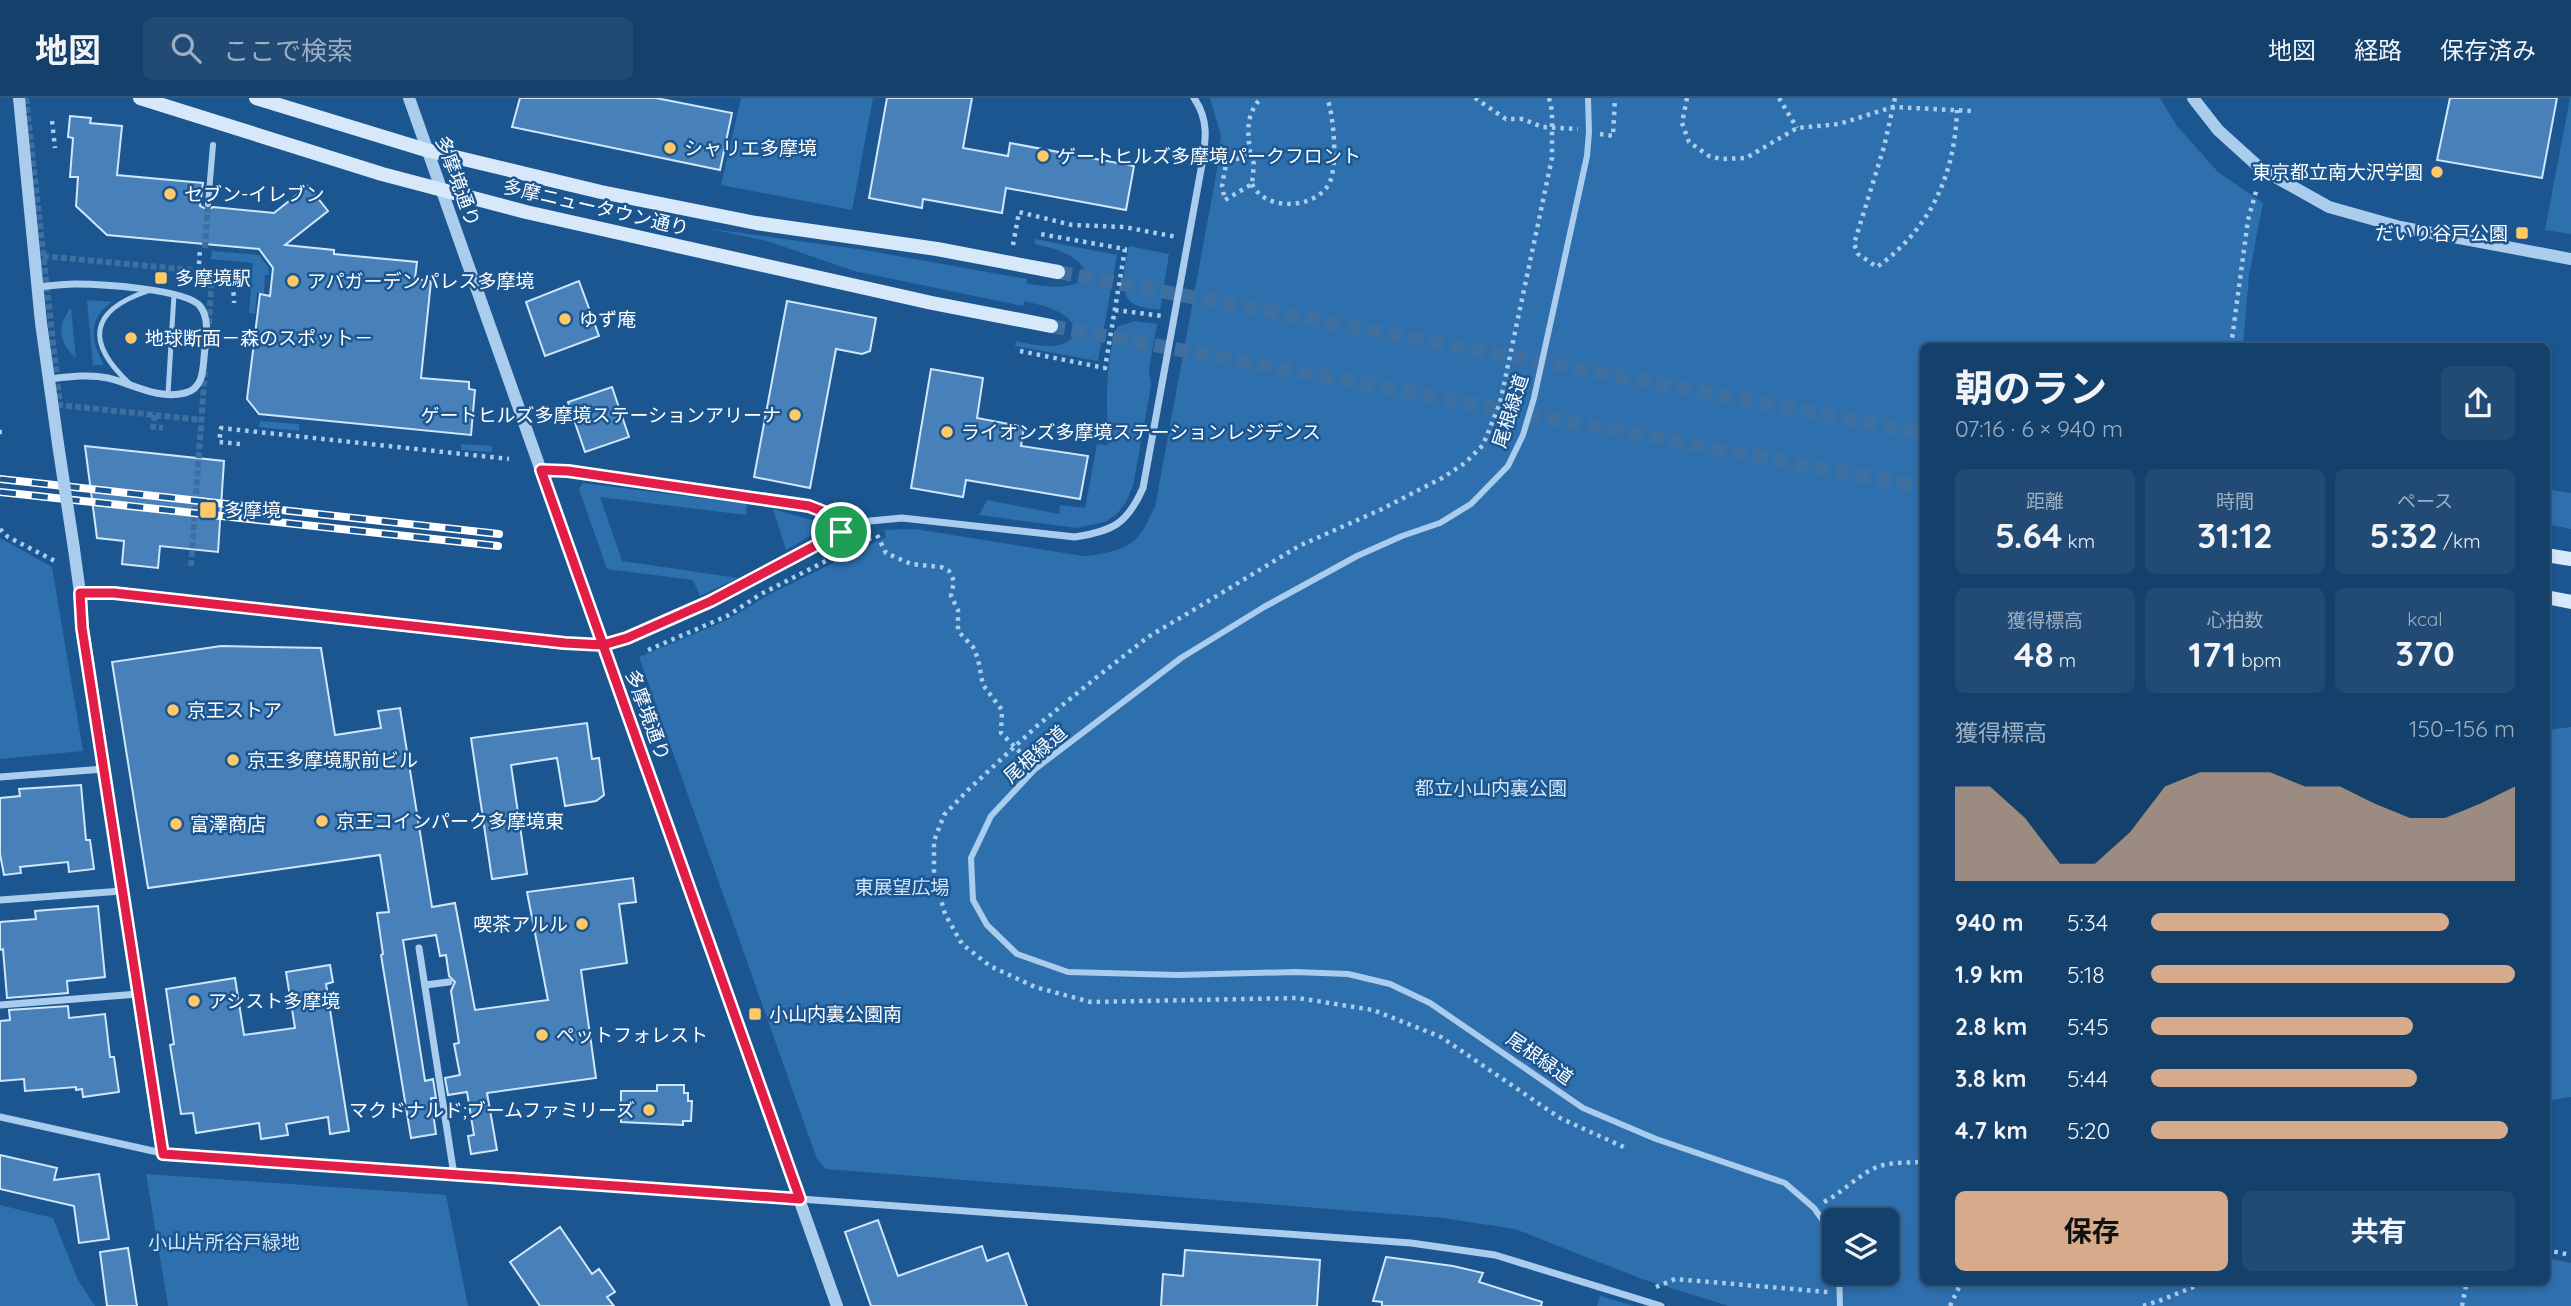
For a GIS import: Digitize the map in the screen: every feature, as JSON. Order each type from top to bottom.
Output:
[{"type":"main road","name":"多摩ニュータウン通り","points":[[140,98],[382,174],[526,212],[932,303],[1051,326]]},
{"type":"main road","name":"多摩ニュータウン通り","points":[[256,98],[426,150],[601,192],[756,223],[937,249],[1058,272]]},
{"type":"main road","points":[[2550,556],[2571,559]]},
{"type":"main road","points":[[2550,598],[2571,602]]},
{"type":"street","points":[[19,98],[38,288],[80,593],[82,628],[163,1154]]},
{"type":"street","name":"多摩境通り","points":[[409,98],[837,1306]]},
{"type":"street","points":[[80,593],[114,593],[603,645],[627,638],[711,601],[841,532],[870,521],[902,518],[1075,537],[1100,533],[1122,523],[1134,508],[1143,488],[1206,141],[1204,116],[1194,98]]},
{"type":"street","name":"尾根緑道","points":[[1588,98],[1590,132],[1587,156],[1534,398],[1508,466],[1471,504],[1440,523],[1357,556],[1264,607],[1192,652],[1035,769],[991,816],[971,858],[973,900],[987,925],[1017,954],[1069,972],[1165,975],[1295,972],[1348,974],[1390,984],[1430,1003],[1583,1108],[1656,1139],[1785,1183],[1814,1208],[1822,1219]]},
{"type":"street","points":[[2193,98],[2218,130],[2261,169],[2329,207],[2400,227],[2571,259]]},
{"type":"street","points":[[208,204],[213,145]]},
{"type":"street","points":[[38,288],[75,284],[174,294],[193,300],[201,307],[206,318],[203,373],[194,390],[168,394],[148,392],[107,378],[89,376],[49,379]]},
{"type":"street","points":[[541,470],[593,474],[809,506],[827,513],[841,532]]},
{"type":"street","points":[[0,777],[104,769]]},
{"type":"street","points":[[0,900],[122,891]]},
{"type":"street","points":[[419,948],[454,1175]]},
{"type":"street","points":[[425,985],[450,982]]},
{"type":"street","points":[[0,1005],[138,994]]},
{"type":"street","points":[[0,1116],[163,1154],[1411,1243],[1495,1255],[1661,1306]]},
{"type":"street","points":[[1840,1285],[1840,1306]]},
{"type":"lane","points":[[133,386],[114,369],[106,357],[99,333],[102,321],[121,302],[151,290]]},
{"type":"lane","points":[[168,394],[174,294]]},
{"type":"path","points":[[1261,98],[1253,106],[1247,122],[1250,153],[1254,164],[1252,184],[1256,194],[1268,201],[1288,205],[1313,198],[1329,184],[1334,162],[1334,136],[1332,108],[1327,98]]},
{"type":"path","points":[[1475,98],[1506,119],[1523,119],[1542,127],[1567,127],[1613,135],[1615,98]]},
{"type":"path","points":[[870,521],[886,553],[911,564],[942,567],[950,571],[954,581],[951,596],[958,610],[958,631],[973,647],[983,685],[1002,710],[1001,733],[1016,746],[1038,725],[1148,637],[1299,546],[1380,510],[1442,478],[1465,463],[1483,445],[1500,403],[1552,158],[1553,127],[1549,98]]},
{"type":"path","points":[[1687,98],[1682,123],[1689,142],[1709,156],[1721,159],[1746,158],[1797,128],[1839,124],[1893,107],[1972,111]]},
{"type":"path","points":[[1779,98],[1797,128]]},
{"type":"path","points":[[1895,98],[1884,147],[1854,244],[1858,254],[1877,267],[1891,257],[1926,218],[1945,181],[1956,141],[1957,110]]},
{"type":"path","points":[[52,121],[55,148]]},
{"type":"path","points":[[1250,153],[1226,164],[1222,186],[1225,200],[1252,184]]},
{"type":"path","points":[[2231,343],[2248,220],[2257,188]]},
{"type":"path","points":[[1013,245],[1019,212],[1072,225],[1124,227],[1189,239]]},
{"type":"path","points":[[1020,351],[1105,368],[1115,310],[1125,249],[1040,234]]},
{"type":"path","points":[[199,264],[200,248]]},
{"type":"path","points":[[209,271],[228,281],[234,293],[234,303]]},
{"type":"path","points":[[1115,310],[1158,316]]},
{"type":"path","points":[[240,444],[219,442],[221,428],[509,459]]},
{"type":"path","points":[[0,529],[8,537],[55,561]]},
{"type":"path","points":[[648,650],[727,616],[761,594],[877,535]]},
{"type":"path","points":[[1814,1208],[1880,1166],[1920,1162]]},
{"type":"path","points":[[2550,1251],[2571,1255]]},
{"type":"path","points":[[1656,1287],[1675,1279],[1841,1292]]},
{"type":"path","points":[[1950,1306],[1960,1285]]},
{"type":"path","points":[[2143,1306],[2198,1285]]},
{"type":"path","points":[[2462,1306],[2466,1285]]},
{"type":"green space","points":[[741,98],[873,98],[852,210],[721,185]]},
{"type":"green space","name":"都立小山内裏公園","points":[[1210,98],[2160,98],[2177,126],[2218,172],[2263,203],[2249,275],[2243,343],[1920,343],[1920,1285],[2550,1285],[2550,1259],[2571,1263],[2571,1306],[1729,1306],[1642,1279],[1515,1229],[1443,1218],[826,1169],[817,1159],[639,657],[725,621],[768,595],[886,537],[884,530],[915,529],[1083,556],[1115,551],[1130,544],[1143,530],[1155,507],[1217,170],[1221,136]]},
{"type":"green space","points":[[2571,98],[2571,234],[2545,230]]},
{"type":"green space","points":[[705,228],[864,250],[1027,279],[1027,284],[1048,286],[1068,286],[1082,281],[1085,270],[1069,255],[1035,244],[1035,239],[1117,255],[1098,361],[1015,346],[1016,341],[1049,346],[1071,339],[1076,333],[1069,319],[1048,308],[1025,301],[1023,306],[854,271],[767,241]]},
{"type":"green space","points":[[1129,246],[1169,254],[1160,310],[1138,306],[1126,295],[1123,279]]},
{"type":"green space","points":[[212,251],[259,255],[268,267],[269,275],[265,275],[264,293],[257,293],[255,314],[249,313],[253,263],[211,259]]},
{"type":"green space","points":[[87,300],[112,302],[104,308],[95,323],[94,340],[104,365],[93,365]]},
{"type":"green space","points":[[71,308],[76,358],[66,346],[61,334],[63,321]]},
{"type":"green space","points":[[1134,321],[1157,324],[1149,369],[1151,386],[1133,486],[1117,514],[1105,522],[1076,528],[979,515],[987,500],[1059,514],[1060,505],[1085,508],[1097,444],[1108,445],[1107,386],[1113,342],[1117,327]]},
{"type":"green space","points":[[260,421],[299,424],[299,431],[259,427]]},
{"type":"green space","points":[[461,444],[492,446],[492,452],[461,450]]},
{"type":"green space","points":[[583,483],[747,504],[746,515],[600,497],[622,561],[738,578],[700,596],[693,580],[607,569],[579,489]]},
{"type":"green space","points":[[2550,490],[2571,493],[2571,529],[2550,525]]},
{"type":"green space","points":[[773,509],[818,522],[819,531],[786,550]]},
{"type":"green space","points":[[0,538],[52,567],[83,751],[0,759]]},
{"type":"green space","points":[[2571,727],[2571,1097],[2550,1100],[2550,730]]},
{"type":"green space","name":"小山片所谷戸緑地","points":[[146,1174],[446,1195],[468,1306],[168,1306]]},
{"type":"green space","points":[[0,1205],[53,1218],[78,1280],[95,1306],[0,1306]]},
{"type":"green space","points":[[1601,1296],[1634,1306],[1597,1306]]},
{"type":"building","name":"シャリエ多摩境","points":[[520,98],[656,98],[732,113],[720,170],[512,127]]},
{"type":"building","name":"ゲートヒルズ多摩境パークフロント","points":[[887,98],[972,98],[963,148],[1008,156],[1010,143],[1134,166],[1126,210],[1006,188],[1002,213],[923,199],[922,208],[869,198]]},
{"type":"building","points":[[2450,98],[2557,98],[2542,178],[2437,160]]},
{"type":"building","name":"アパガーデンパレス多摩境","points":[[70,116],[91,118],[90,123],[122,126],[117,175],[203,183],[200,206],[208,210],[213,207],[274,213],[308,186],[328,211],[285,245],[334,250],[334,254],[417,262],[415,279],[431,281],[421,378],[469,382],[469,389],[475,390],[471,435],[259,414],[247,399],[260,294],[270,296],[273,268],[259,249],[107,235],[76,206],[78,177],[70,177],[73,138],[68,137]]},
{"type":"building","points":[[579,281],[599,336],[545,356],[526,302]]},
{"type":"building","name":"ゲートヒルズ多摩境ステーションアリーナ","points":[[787,301],[876,318],[870,351],[862,354],[836,349],[810,488],[754,477]]},
{"type":"building","name":"ライオンズ多摩境ステーションレジデンス","points":[[931,369],[983,378],[977,418],[1024,427],[1021,446],[1088,456],[1080,499],[966,480],[963,497],[911,488]]},
{"type":"building","points":[[612,387],[629,437],[585,452],[568,402]]},
{"type":"building","points":[[85,446],[224,461],[218,552],[160,546],[158,568],[122,564],[124,541],[97,538]]},
{"type":"building","points":[[221,646],[321,648],[335,735],[381,728],[378,711],[400,708],[432,907],[455,903],[475,1010],[548,1000],[527,892],[633,878],[636,902],[619,904],[627,963],[581,970],[596,1078],[487,1093],[497,1150],[471,1154],[468,1136],[474,1135],[467,1092],[448,1095],[445,1078],[460,1075],[454,1044],[459,1043],[451,991],[455,982],[449,976],[446,955],[440,956],[436,935],[403,940],[425,1081],[433,1079],[436,1098],[431,1098],[436,1134],[411,1138],[381,955],[377,913],[389,912],[380,855],[148,888],[112,662]]},
{"type":"building","points":[[587,723],[592,759],[599,758],[604,795],[596,801],[565,806],[557,758],[511,765],[527,874],[492,879],[471,738]]},
{"type":"building","points":[[81,785],[86,840],[90,840],[94,869],[69,872],[68,862],[20,867],[21,873],[4,875],[0,854],[0,798],[20,796],[19,789]]},
{"type":"building","points":[[98,906],[105,977],[67,981],[68,993],[7,998],[3,949],[0,950],[0,922],[36,919],[35,911]]},
{"type":"building","points":[[330,965],[333,982],[326,984],[349,1131],[330,1134],[328,1117],[286,1124],[288,1135],[261,1139],[259,1123],[196,1133],[193,1113],[181,1114],[170,1045],[174,1044],[166,989],[235,978],[244,1035],[295,1028],[286,972]]},
{"type":"building","points":[[68,1006],[69,1018],[105,1014],[110,1057],[114,1057],[119,1092],[83,1097],[82,1089],[76,1090],[76,1087],[25,1091],[24,1079],[0,1081],[0,1021],[10,1020],[9,1010]]},
{"type":"building","points":[[657,1085],[684,1085],[688,1101],[692,1101],[691,1121],[683,1121],[683,1125],[621,1122],[621,1091],[657,1091]]},
{"type":"building","points":[[0,1155],[57,1168],[54,1180],[99,1174],[109,1239],[79,1243],[74,1206],[0,1189]]},
{"type":"building","points":[[878,1220],[898,1276],[982,1246],[987,1261],[1008,1253],[1027,1306],[871,1306],[845,1232]]},
{"type":"building","points":[[560,1227],[592,1274],[599,1269],[615,1292],[607,1297],[614,1306],[540,1306],[510,1262]]},
{"type":"building","points":[[128,1248],[137,1306],[107,1306],[100,1252]]},
{"type":"building","points":[[1185,1250],[1320,1260],[1317,1306],[1161,1306],[1163,1274],[1183,1276]]},
{"type":"building","points":[[1386,1257],[1483,1273],[1479,1282],[1542,1302],[1541,1306],[1382,1306],[1382,1302],[1373,1301]]},
{"type":"tunnel","points":[[26,98],[60,405],[202,420]]},
{"type":"tunnel","points":[[205,248],[208,204]]},
{"type":"tunnel","points":[[43,256],[212,272],[209,324]]},
{"type":"tunnel","points":[[1058,272],[1920,432]]},
{"type":"tunnel","points":[[1051,326],[1920,486]]},
{"type":"tunnel","points":[[191,566],[205,370]]},
{"type":"tunnel","points":[[155,415],[153,427],[163,428]]},
{"type":"railway","points":[[0,479],[499,534]]},
{"type":"railway","points":[[0,492],[498,546]]},
{"type":"place","name":"シャリエ多摩境","points":[[670,148]]},
{"type":"place","name":"ゲートヒルズ多摩境パークフロント","points":[[1043,156]]},
{"type":"place","name":"東京都立南大沢学園","points":[[2437,172]]},
{"type":"place","name":"セブン-イレブン","points":[[170,194]]},
{"type":"place","name":"だいり谷戸公園","points":[[2522,233]]},
{"type":"place","name":"多摩境駅","points":[[161,278]]},
{"type":"place","name":"アパガーデンパレス多摩境","points":[[293,281]]},
{"type":"place","name":"ゆず庵","points":[[565,319]]},
{"type":"place","name":"地球断面－森のスポット－","points":[[131,338]]},
{"type":"place","name":"ゲートヒルズ多摩境ステーションアリーナ","points":[[795,415]]},
{"type":"place","name":"ライオンズ多摩境ステーションレジデンス","points":[[947,432]]},
{"type":"place","name":"多摩境","points":[[208,510]]},
{"type":"place","name":"京王ストア","points":[[173,710]]},
{"type":"place","name":"京王多摩境駅前ビル","points":[[233,760]]},
{"type":"place","name":"京王コインパーク多摩境東","points":[[322,821]]},
{"type":"place","name":"富澤商店","points":[[176,824]]},
{"type":"place","name":"喫茶アルル","points":[[582,924]]},
{"type":"place","name":"アシスト多摩境","points":[[194,1001]]},
{"type":"place","name":"小山内裏公園南","points":[[755,1014]]},
{"type":"place","name":"ペットフォレスト","points":[[542,1035]]},
{"type":"place","name":"マクドナルド;ブームファミリーズ","points":[[649,1110]]},
{"type":"route","points":[[841,532],[711,601],[627,638],[603,645],[114,593],[80,593],[82,628],[163,1154],[800,1199],[603,645],[585,595],[541,470],[668,484],[809,506],[827,513],[841,532]]},
{"type":"park label","name":"東展望広場","points":[[902,887]]}]
